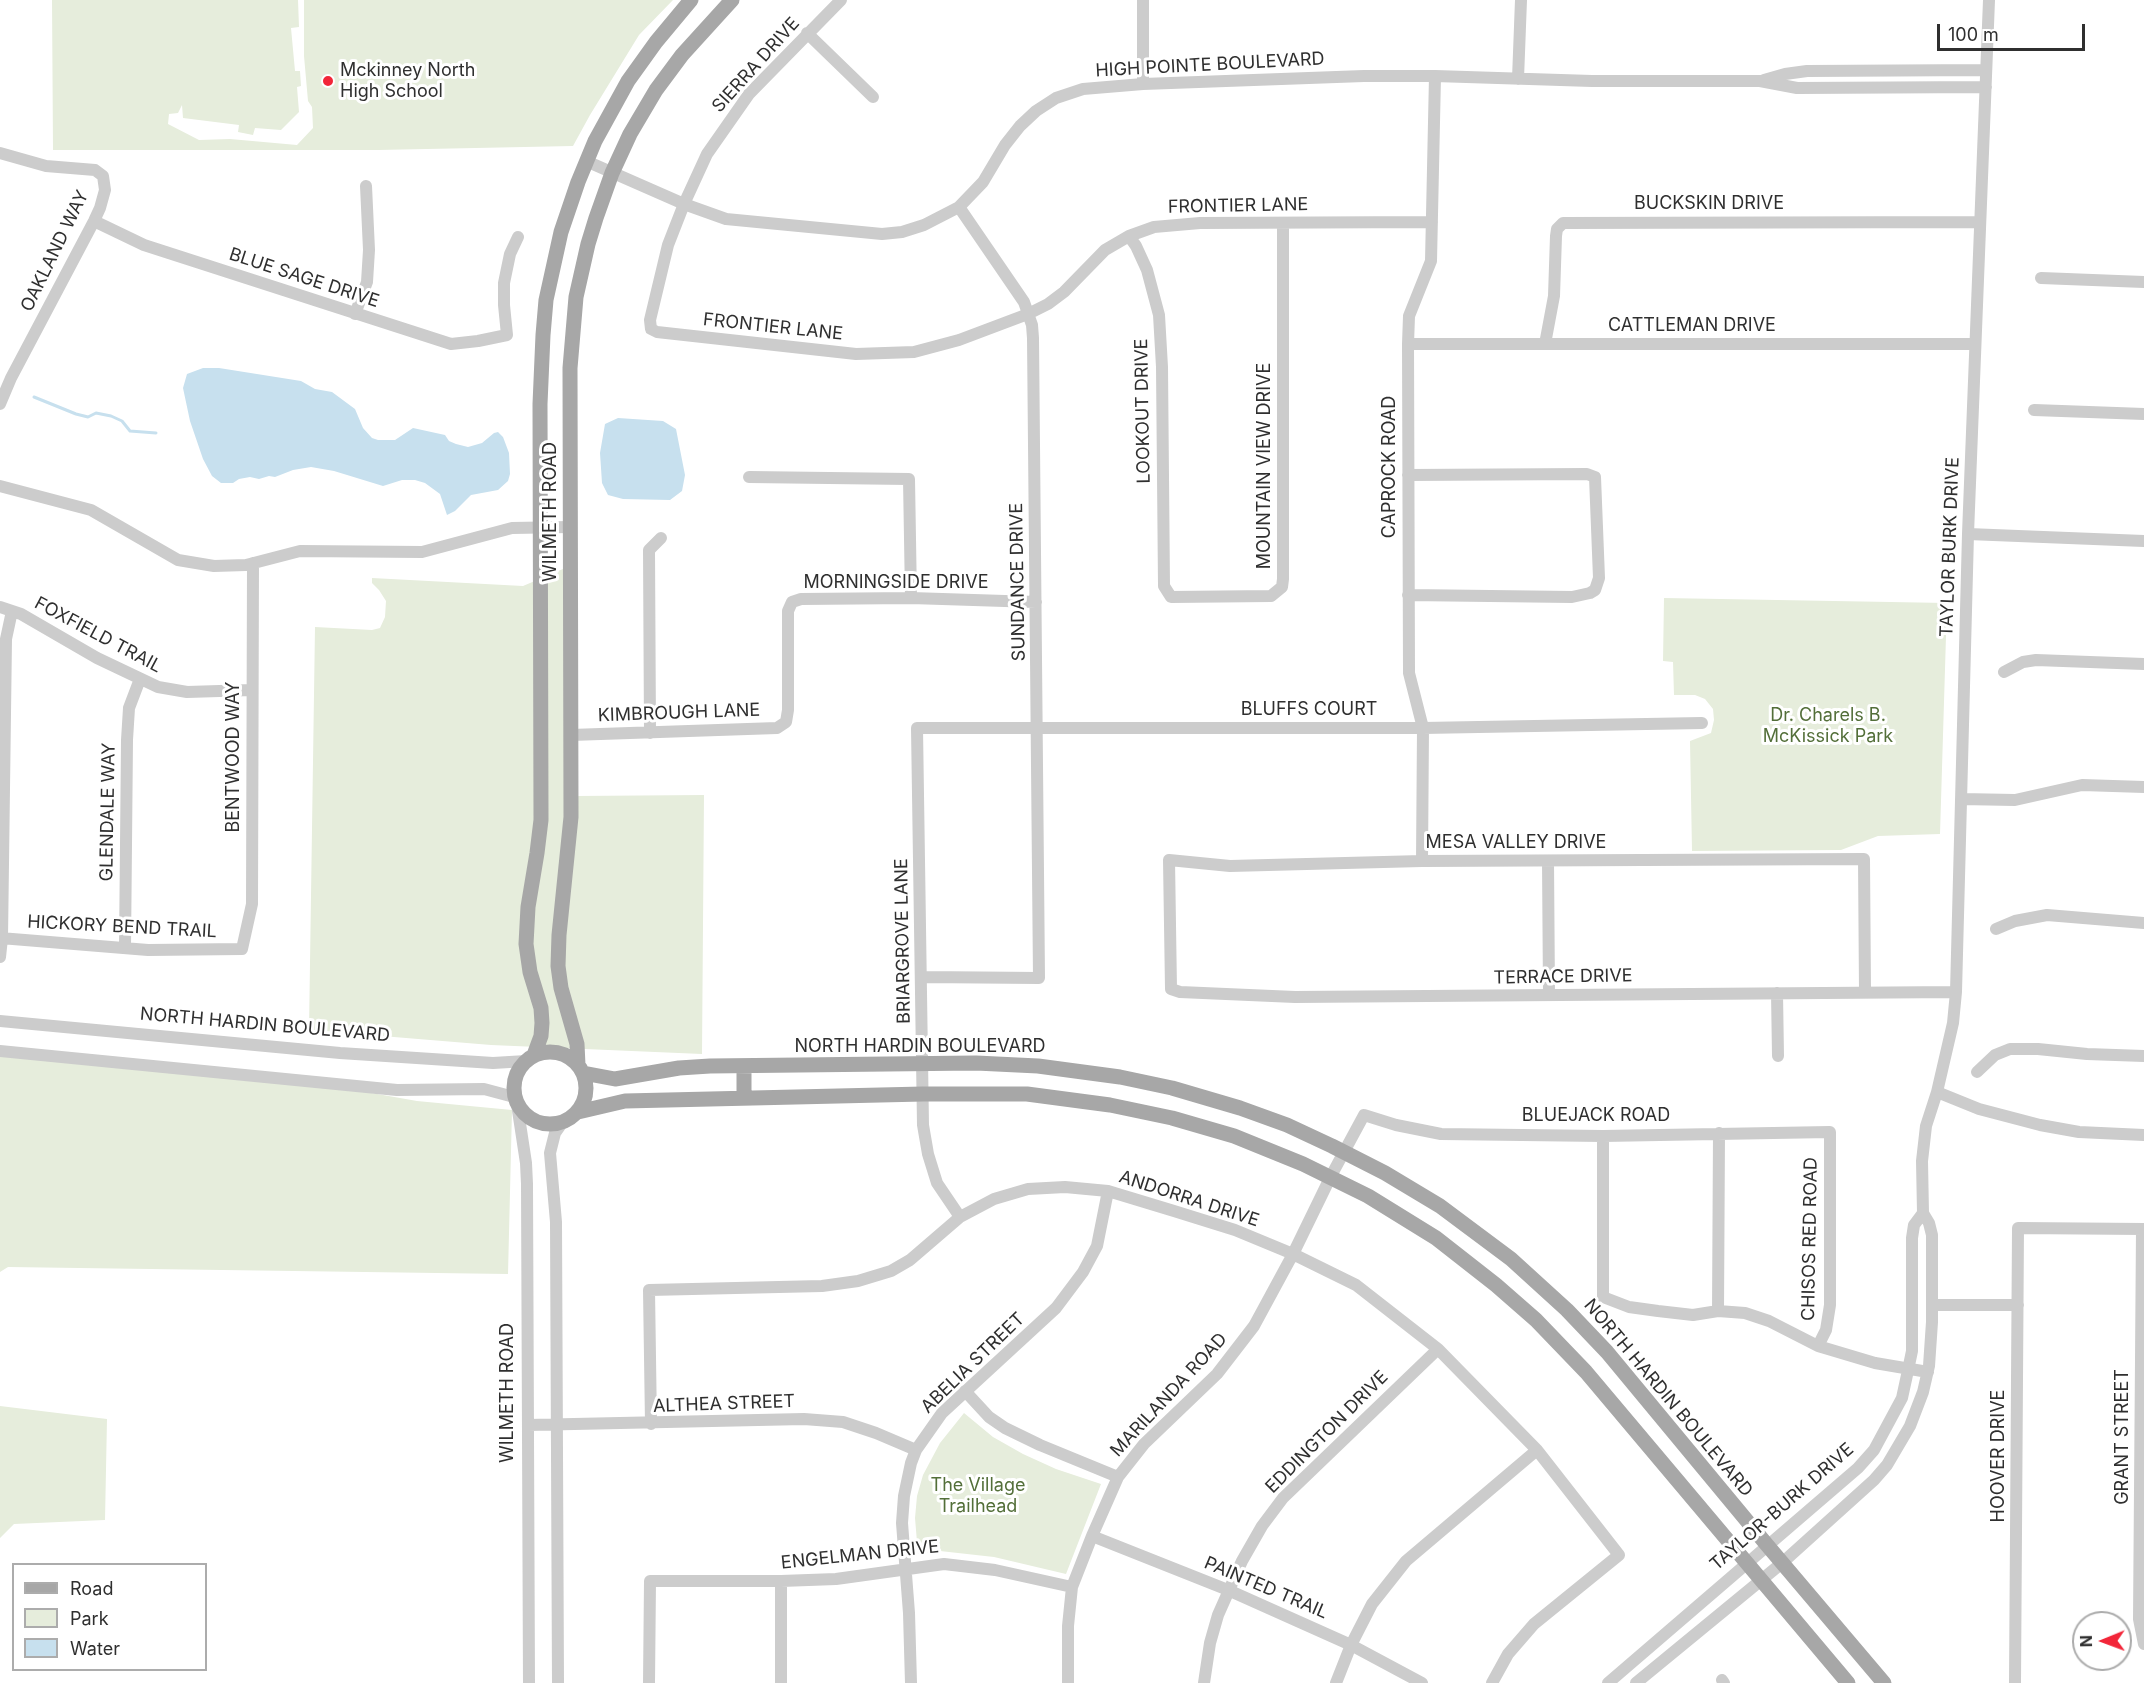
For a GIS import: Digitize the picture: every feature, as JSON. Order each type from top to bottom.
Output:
[{"type":"main road","name":"WILMETH ROAD","points":[[530,1058],[541,1035],[542,1023],[541,1008],[530,972],[526,944],[528,906],[540,820],[540,404],[544,317],[557,248],[586,162],[618,96],[656,42],[691,0]]},
{"type":"main road","name":"WILMETH ROAD","points":[[580,1069],[577,1044],[561,988],[558,966],[562,898],[570,834],[570,368],[573,319],[588,244],[612,173],[630,134],[662,82],[682,55],[732,0]]},
{"type":"main road","points":[[578,1112],[586,1091],[580,1069],[570,1058],[556,1052],[541,1053],[530,1058],[515,1078],[516,1100],[523,1114],[536,1122],[551,1125],[562,1123],[578,1112],[625,1101],[923,1094],[1027,1095],[1078,1100],[1143,1111],[1234,1136],[1331,1176],[1402,1216],[1436,1239],[1496,1285],[1536,1320],[1586,1372],[1848,1683]]},
{"type":"main road","name":"NORTH HARDIN BOULEVARD","points":[[580,1069],[615,1079],[679,1068],[744,1066],[998,1063],[1038,1066],[1144,1081],[1240,1108],[1287,1125],[1344,1151],[1413,1189],[1464,1223],[1511,1259],[1567,1310],[1621,1368],[1884,1683]]},
{"type":"main road","points":[[744,1066],[744,1098]]},
{"type":"street","name":"SIERRA DRIVE","points":[[651,329],[650,320],[668,245],[707,154],[749,94],[841,0]]},
{"type":"street","points":[[1143,0],[1143,84]]},
{"type":"street","points":[[1518,79],[1521,0]]},
{"type":"street","name":"TAYLOR BURK DRIVE","points":[[1937,1092],[1953,1023],[1956,992],[1968,534],[1989,0]]},
{"type":"street","points":[[807,33],[873,97]]},
{"type":"street","name":"HIGH POINTE BOULEVARD","points":[[1760,81],[1807,71],[1986,70]]},
{"type":"street","name":"HIGH POINTE BOULEVARD","points":[[586,162],[714,216],[737,221],[882,234],[902,232],[924,225],[959,207],[983,182],[1020,126],[1044,105],[1056,98],[1083,89],[1143,84],[1364,76],[1604,81],[1760,81],[1797,88],[1986,87]]},
{"type":"street","name":"CAPROCK ROAD","points":[[1422,861],[1423,728],[1409,673],[1408,344],[1409,316],[1431,261],[1435,76]]},
{"type":"street","name":"OAKLAND WAY","points":[[0,153],[46,166],[91,169],[99,172],[104,180],[105,190],[94,221],[11,378],[0,404]]},
{"type":"street","points":[[355,314],[367,282],[369,249],[366,186]]},
{"type":"street","name":"SUNDANCE DRIVE","points":[[921,977],[1039,978],[1032,325],[1024,302],[959,207]]},
{"type":"street","name":"BLUE SAGE DRIVE","points":[[94,221],[144,244],[451,344],[507,335],[504,283],[510,254],[518,237]]},
{"type":"street","name":"FRONTIER LANE","points":[[651,329],[657,332],[856,354],[914,352],[959,340],[1028,314],[1057,298],[1105,250],[1129,236],[1155,227],[1176,224],[1432,222]]},
{"type":"street","name":"BUCKSKIN DRIVE","points":[[1545,344],[1554,296],[1557,229],[1563,223],[1980,222]]},
{"type":"street","name":"MOUNTAIN VIEW DRIVE","points":[[1166,592],[1171,597],[1271,596],[1282,586],[1283,223]]},
{"type":"street","name":"LOOKOUT DRIVE","points":[[1129,236],[1147,270],[1159,315],[1162,367],[1162,579],[1166,592]]},
{"type":"street","points":[[2041,278],[2144,282]]},
{"type":"street","name":"CATTLEMAN DRIVE","points":[[1408,344],[1975,344]]},
{"type":"street","points":[[2034,410],[2144,414]]},
{"type":"street","points":[[1408,475],[1587,474],[1595,477],[1599,578],[1598,586],[1590,593],[1572,597],[1408,595]]},
{"type":"street","points":[[749,477],[909,479],[911,598]]},
{"type":"street","points":[[0,486],[91,510],[178,561],[214,566],[253,564],[300,551],[422,552],[503,529],[570,527]]},
{"type":"street","points":[[1968,534],[2144,541]]},
{"type":"street","points":[[650,733],[649,550],[661,538]]},
{"type":"street","name":"BENTWOOD WAY","points":[[242,950],[252,904],[253,564]]},
{"type":"street","name":"MORNINGSIDE DRIVE","points":[[786,722],[788,612],[792,602],[801,599],[911,598],[1036,602]]},
{"type":"street","points":[[0,957],[6,609]]},
{"type":"street","name":"FOXFIELD TRAIL","points":[[6,609],[158,687],[187,692],[252,690]]},
{"type":"street","points":[[2004,672],[2023,662],[2036,660],[2144,664]]},
{"type":"street","name":"GLENDALE WAY","points":[[125,948],[127,741],[129,708],[140,679]]},
{"type":"street","name":"KIMBROUGH LANE","points":[[571,735],[777,728],[786,722]]},
{"type":"street","name":"BLUFFS COURT","points":[[917,728],[1423,728],[1702,723]]},
{"type":"street","name":"BRIARGROVE LANE","points":[[917,728],[923,1125],[928,1154],[937,1183],[960,1217]]},
{"type":"street","points":[[1961,799],[2015,800],[2082,785],[2144,787]]},
{"type":"street","name":"MESA VALLEY DRIVE","points":[[1171,989],[1169,860],[1230,866],[1422,861],[1864,859],[1864,992]]},
{"type":"street","points":[[1548,861],[1549,995]]},
{"type":"street","points":[[1996,929],[2015,921],[2047,915],[2144,923]]},
{"type":"street","name":"HICKORY BEND TRAIL","points":[[1,938],[125,948],[242,950]]},
{"type":"street","name":"TERRACE DRIVE","points":[[1171,989],[1180,992],[1295,997],[1956,992]]},
{"type":"street","points":[[1777,993],[1778,1056]]},
{"type":"street","name":"NORTH HARDIN BOULEVARD","points":[[0,1021],[340,1053],[493,1063],[530,1058]]},
{"type":"street","points":[[1977,1072],[1995,1055],[2010,1050],[2038,1049],[2144,1056]]},
{"type":"street","points":[[0,1051],[397,1090],[484,1089],[516,1100]]},
{"type":"street","points":[[1937,1092],[1978,1109],[2040,1125],[2079,1132],[2144,1135]]},
{"type":"street","name":"TAYLOR-BURK DRIVE","points":[[1636,1683],[1782,1563],[1848,1505],[1887,1465],[1910,1426],[1923,1392],[1932,1343],[1932,1235],[1923,1213],[1923,1143],[1937,1092]]},
{"type":"street","name":"WILMETH ROAD","points":[[516,1100],[527,1184],[529,1683]]},
{"type":"street","name":"MARILANDA ROAD","points":[[1068,1683],[1068,1626],[1072,1587],[1118,1477],[1144,1444],[1217,1374],[1254,1326],[1364,1115]]},
{"type":"street","name":"BLUEJACK ROAD","points":[[1364,1115],[1396,1125],[1441,1134],[1603,1136],[1830,1132]]},
{"type":"street","points":[[558,1683],[556,1222],[550,1153],[555,1134],[562,1123]]},
{"type":"street","name":"CHISOS RED ROAD","points":[[1818,1346],[1826,1330],[1830,1305],[1830,1132]]},
{"type":"street","points":[[1718,1311],[1719,1133]]},
{"type":"street","points":[[1603,1136],[1603,1297],[1629,1307],[1693,1315],[1718,1311],[1745,1313],[1769,1321],[1818,1346],[1875,1363],[1928,1372]]},
{"type":"street","name":"ANDORRA DRIVE","points":[[651,1424],[649,1290],[822,1286],[858,1281],[891,1271],[910,1260],[960,1217],[994,1199],[1028,1189],[1065,1187],[1108,1191],[1235,1230],[1293,1254],[1356,1285],[1438,1349],[1537,1450],[1619,1555],[1534,1624],[1508,1654],[1492,1683]]},
{"type":"street","name":"ABELIA STREET","points":[[910,1683],[909,1612],[902,1523],[904,1496],[916,1450],[942,1413],[1056,1308],[1083,1272],[1097,1246],[1108,1191]]},
{"type":"street","name":"TAYLOR-BURK DRIVE","points":[[1608,1683],[1857,1468],[1874,1450],[1902,1398],[1909,1368],[1912,1238],[1914,1225],[1923,1213]]},
{"type":"street","name":"HOOVER DRIVE","points":[[2015,1683],[2018,1228],[2143,1229]]},
{"type":"street","name":"GRANT STREET","points":[[2143,1229],[2139,1619],[2144,1644]]},
{"type":"street","points":[[1932,1305],[2018,1305]]},
{"type":"street","name":"EDDINGTON DRIVE","points":[[1204,1683],[1210,1643],[1228,1590],[1257,1535],[1283,1498],[1438,1349]]},
{"type":"street","points":[[965,1391],[989,1417],[1005,1428],[1118,1477]]},
{"type":"street","name":"ALTHEA STREET","points":[[528,1425],[804,1419],[843,1422],[916,1450]]},
{"type":"street","points":[[1336,1683],[1351,1645],[1372,1604],[1406,1561],[1537,1450]]},
{"type":"street","name":"PAINTED TRAIL","points":[[1092,1536],[1228,1590],[1351,1645],[1422,1683]]},
{"type":"street","name":"ENGELMAN DRIVE","points":[[650,1683],[650,1581],[836,1579],[944,1564],[995,1570],[1072,1587]]},
{"type":"street","points":[[781,1581],[781,1683]]},
{"type":"green space","name":"Mckinney North High School","points":[[52,0],[298,0],[299,27],[291,28],[295,71],[300,71],[301,86],[297,87],[299,112],[281,130],[255,128],[253,135],[238,132],[239,125],[183,118],[182,105],[178,113],[169,114],[168,124],[199,140],[230,139],[297,145],[313,128],[304,56],[304,0],[673,0],[639,35],[573,146],[378,150],[53,150]]},
{"type":"green space","points":[[577,563],[576,796],[704,795],[702,1054],[491,1045],[309,1030],[315,627],[372,630],[380,628],[385,617],[386,601],[372,583],[372,578],[523,586]]},
{"type":"green space","name":"Dr. Charels B. McKissick Park","points":[[1664,598],[1947,603],[1940,834],[1878,836],[1841,850],[1692,851],[1690,741],[1711,733],[1714,720],[1713,709],[1705,699],[1695,695],[1674,695],[1673,662],[1663,661]]},
{"type":"green space","points":[[0,1050],[292,1079],[417,1101],[512,1110],[508,1274],[8,1267],[0,1272]]},
{"type":"green space","points":[[0,1406],[107,1419],[105,1520],[14,1524],[0,1538]]},
{"type":"green space","name":"The Village Trailhead","points":[[964,1413],[993,1437],[1023,1454],[1056,1469],[1101,1484],[1066,1574],[994,1557],[940,1551],[918,1554],[915,1518],[917,1496],[923,1475],[940,1443]]},
{"type":"water","points":[[203,368],[219,368],[301,381],[315,389],[332,392],[355,409],[363,428],[372,438],[378,440],[395,440],[413,428],[445,435],[449,441],[468,447],[482,443],[498,432],[503,437],[509,453],[508,481],[498,490],[471,495],[455,511],[447,515],[440,494],[425,483],[415,480],[402,480],[383,486],[334,471],[311,467],[293,470],[275,477],[259,479],[250,477],[233,483],[221,483],[212,476],[203,459],[190,421],[183,388],[187,374]]},
{"type":"water","points":[[618,418],[663,421],[676,429],[685,475],[682,491],[670,500],[623,499],[608,495],[602,483],[600,453],[605,424]]},
{"type":"waterway","points":[[34,397],[88,417],[96,413],[111,416],[122,421],[130,431],[156,433]]},
{"type":"place","name":"Mckinney North High School","points":[[328,81]]}]
